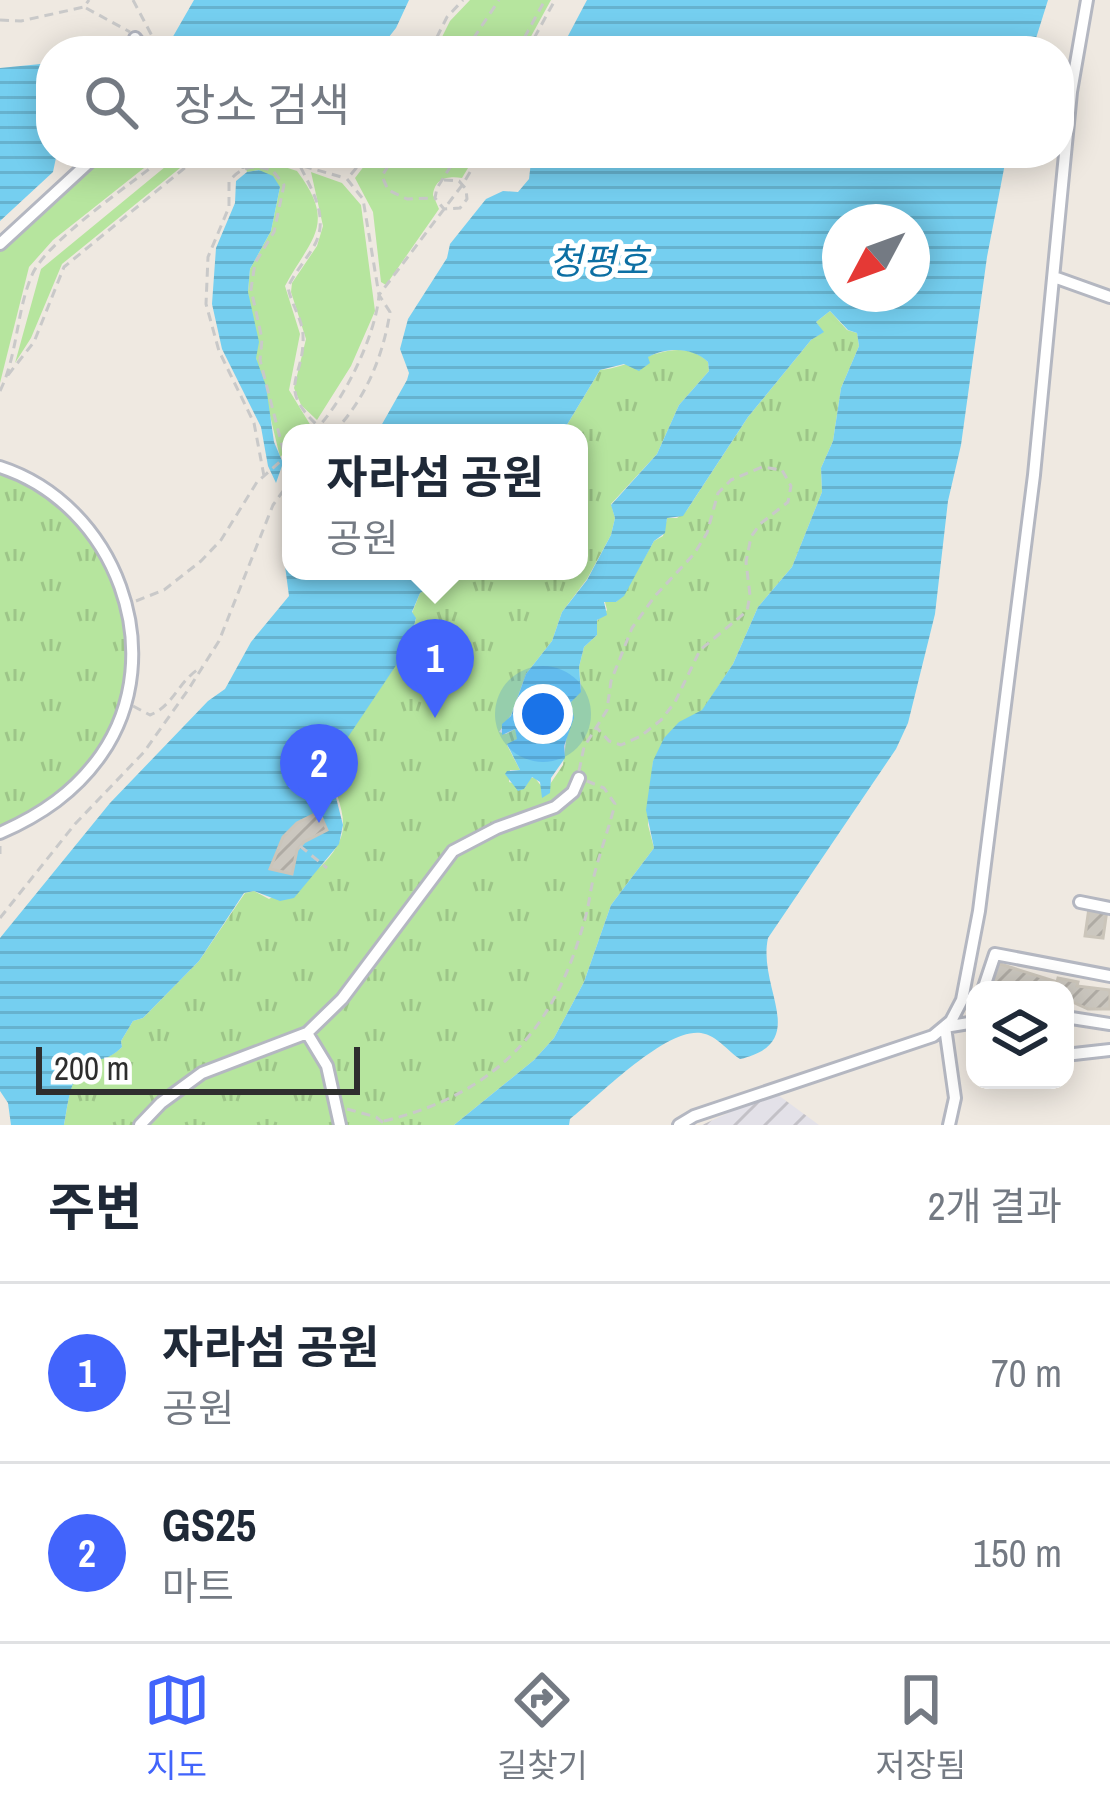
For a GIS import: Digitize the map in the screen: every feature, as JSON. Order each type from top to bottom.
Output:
[{"type":"street","points":[[1074,70],[1087,0]]},
{"type":"street","points":[[0,244],[83,168]]},
{"type":"street","points":[[949,1125],[955,1098],[945,1028],[962,1000],[979,911],[1034,476],[1063,168]]},
{"type":"street","points":[[1054,277],[1110,297]]},
{"type":"street","points":[[0,467],[46,489],[99,541],[116,572],[132,639],[126,700],[103,753],[62,799],[31,820],[0,832]]},
{"type":"street","points":[[140,1125],[182,1085],[202,1073],[307,1033],[342,999],[453,851],[564,802],[579,778]]},
{"type":"street","points":[[1080,902],[1110,908]]},
{"type":"street","points":[[986,981],[995,954],[1110,976]]},
{"type":"street","points":[[1074,1018],[1110,1024]]},
{"type":"street","points":[[679,1125],[966,1024]]},
{"type":"street","points":[[307,1033],[327,1066],[340,1125]]},
{"type":"street","points":[[1074,1054],[1110,1050]]},
{"type":"path","points":[[0,20],[21,21],[84,7],[89,0]]},
{"type":"path","points":[[133,0],[146,36]]},
{"type":"path","points":[[437,36],[447,16],[463,0]]},
{"type":"path","points":[[475,36],[499,0]]},
{"type":"path","points":[[525,36],[545,0]]},
{"type":"path","points":[[535,36],[555,0]]},
{"type":"path","points":[[84,7],[132,36]]},
{"type":"path","points":[[0,391],[28,285],[41,259],[152,168]]},
{"type":"path","points":[[7,376],[34,342],[64,267],[185,168]]},
{"type":"path","points":[[301,168],[320,217],[315,244],[288,287],[303,334],[292,389],[300,408],[316,424]]},
{"type":"path","points":[[312,168],[347,179],[363,199],[379,296],[368,339],[321,424]]},
{"type":"path","points":[[347,179],[356,168]]},
{"type":"path","points":[[387,168],[382,176],[388,190],[407,200],[435,197]]},
{"type":"path","points":[[444,180],[463,184],[467,194],[455,210],[444,209],[435,197],[437,188],[451,168]]},
{"type":"path","points":[[379,296],[472,168]]},
{"type":"path","points":[[264,476],[254,423],[219,352],[206,304],[206,269],[229,208],[229,182],[243,169],[266,169],[284,185],[274,232],[256,263],[251,289],[282,456]]},
{"type":"path","points":[[340,424],[362,394],[382,350],[391,312],[379,296]]},
{"type":"path","points":[[127,605],[164,590],[201,561],[264,476],[282,460]]},
{"type":"path","points":[[339,1109],[360,1111],[385,1123],[427,1110],[478,1085],[519,1052],[544,1016],[583,926],[615,804],[604,788],[579,778],[581,754],[596,728],[607,710],[614,674],[632,628],[701,543],[722,488],[762,466],[782,470],[790,486],[788,502],[760,524],[749,542],[747,611],[700,650],[675,702],[651,729],[621,745],[596,728]]},
{"type":"path","points":[[0,918],[74,824],[144,752],[203,666],[233,611],[282,492]]},
{"type":"path","points":[[126,700],[150,716],[162,711],[184,679],[203,666]]},
{"type":"path","points":[[0,846],[0,854]]},
{"type":"path","points":[[300,846],[325,866]]},
{"type":"shaded area","points":[[774,1092],[819,1125],[702,1125]]},
{"type":"green space","points":[[470,0],[551,0],[531,36],[442,36]]},
{"type":"green space","points":[[88,168],[144,168],[53,240],[29,267],[0,383],[0,249]]},
{"type":"green space","points":[[164,168],[180,168],[62,264],[31,338],[15,363],[41,269]]},
{"type":"green space","points":[[246,168],[297,171],[316,205],[318,219],[311,243],[285,286],[300,334],[289,390],[310,424],[282,424],[280,457],[256,358],[248,292],[250,269],[271,231],[280,187],[259,170],[247,172]]},
{"type":"green space","points":[[363,168],[468,168],[462,178],[447,178],[436,185],[433,195],[439,209],[386,285],[381,282],[373,212],[355,178]]},
{"type":"green space","points":[[311,172],[342,183],[361,205],[375,311],[351,366],[317,420],[301,405],[294,388],[306,339],[291,292],[323,226]]},
{"type":"green space","points":[[831,312],[847,330],[857,333],[859,346],[841,388],[833,441],[821,468],[822,492],[792,567],[758,607],[733,664],[702,711],[653,761],[648,825],[654,848],[611,905],[584,982],[554,1038],[534,1060],[454,1125],[64,1125],[80,1071],[122,1047],[133,1021],[143,1018],[199,961],[245,893],[254,891],[269,899],[309,876],[333,852],[343,831],[333,775],[337,753],[402,655],[420,593],[436,580],[586,580],[562,612],[552,641],[526,674],[511,715],[499,732],[515,729],[518,739],[507,745],[520,770],[510,770],[509,782],[517,790],[525,788],[528,777],[535,778],[542,796],[563,765],[571,702],[581,689],[584,647],[597,635],[597,621],[607,610],[605,602],[616,602],[623,595],[654,541],[663,536],[667,518],[677,518],[687,510],[748,417],[811,340],[823,332],[816,322]]},
{"type":"green space","points":[[669,351],[696,354],[708,362],[709,371],[679,405],[657,454],[611,504],[615,518],[588,577],[588,424],[567,424],[600,370]]},
{"type":"green space","points":[[0,467],[46,489],[99,541],[127,605],[126,700],[103,753],[62,799],[0,833]]},
{"type":"water","points":[[194,0],[409,0],[390,36],[173,36]]},
{"type":"water","points":[[587,0],[1048,0],[1037,36],[568,36]]},
{"type":"water","points":[[36,64],[36,168],[54,168],[0,221],[0,68]]},
{"type":"water","name":"청평호","points":[[530,168],[1004,168],[948,501],[935,614],[908,723],[896,749],[768,938],[778,1027],[773,1040],[740,1059],[701,1033],[669,1041],[615,1080],[569,1125],[454,1125],[554,1038],[584,982],[611,905],[654,848],[646,810],[653,761],[664,738],[679,722],[702,710],[733,664],[758,607],[792,567],[822,492],[821,468],[833,441],[841,388],[859,346],[857,333],[831,312],[930,312],[930,204],[822,204],[822,312],[829,312],[816,322],[824,332],[811,340],[748,417],[683,516],[667,518],[665,533],[654,541],[624,596],[604,602],[607,615],[597,620],[597,635],[584,647],[579,667],[581,692],[571,702],[574,718],[564,746],[565,758],[551,778],[550,793],[542,798],[540,782],[532,777],[518,791],[505,774],[520,770],[507,744],[517,739],[515,729],[502,735],[502,724],[511,716],[526,674],[552,641],[562,612],[588,580],[611,535],[615,518],[611,505],[657,454],[679,405],[709,371],[702,357],[679,350],[648,357],[650,363],[639,371],[624,364],[600,370],[567,424],[382,424],[409,373],[400,349],[408,319],[447,258],[450,244],[486,199],[503,191],[518,192],[529,179]]},
{"type":"water","points":[[259,170],[273,176],[280,187],[271,231],[250,269],[248,292],[259,342],[256,358],[282,461],[276,483],[261,427],[222,349],[212,304],[216,248],[235,203],[236,181]]},
{"type":"water","points":[[287,580],[436,580],[420,593],[412,612],[416,618],[409,646],[336,755],[331,778],[343,825],[339,844],[294,898],[280,901],[254,891],[244,893],[199,961],[143,1018],[133,1021],[122,1047],[80,1071],[64,1125],[11,1125],[8,1103],[0,1091],[0,938],[110,803],[225,689],[251,642],[289,596]]},
{"type":"building","points":[[319,812],[327,830],[297,850],[292,874],[270,869],[283,837]]},
{"type":"building","points":[[1089,908],[1107,910],[1103,938],[1085,936]]},
{"type":"building","points":[[997,963],[1054,981],[993,981]]},
{"type":"building","points":[[1074,981],[1077,986],[1110,990],[1110,1009],[1088,1009],[1074,1003]]},
{"type":"place","name":"자라섬 공원","points":[[435,718]]},
{"type":"place","name":"GS25","points":[[319,823]]}]
